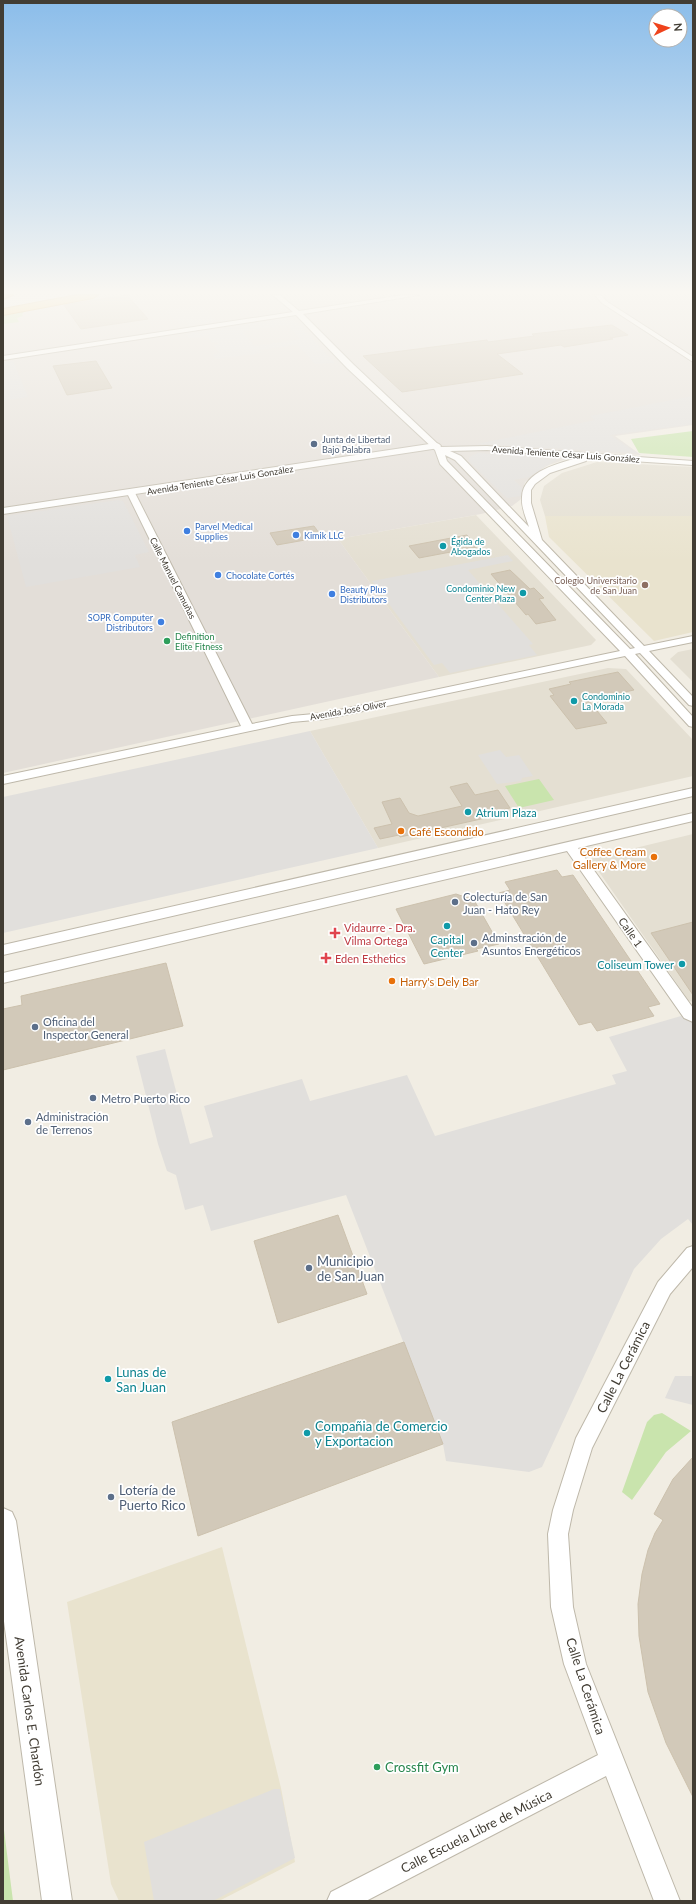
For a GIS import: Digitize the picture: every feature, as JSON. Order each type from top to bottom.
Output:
[{"type":"street","points":[[369,384],[438,448],[458,458],[693,703]]},
{"type":"street","points":[[438,448],[443,462],[627,652],[693,724]]},
{"type":"street","name":"Avenida Teniente César Luis González","points":[[3,511],[438,448],[486,448],[693,463]]},
{"type":"street","points":[[539,542],[525,496],[531,483],[549,469],[591,456]]},
{"type":"street","name":"Calle Manuel Camuñas","points":[[131,493],[248,728]]},
{"type":"street","name":"Avenida José Oliver","points":[[3,780],[292,719],[325,716],[693,639]]},
{"type":"street","points":[[3,950],[693,792]]},
{"type":"street","points":[[3,978],[693,817]]},
{"type":"street","name":"Calle 1","points":[[570,846],[689,1014],[693,1016]]},
{"type":"street","name":"Calle La Cerámica","points":[[667,1901],[611,1761],[576,1664],[562,1607],[560,1528],[562,1510],[583,1446],[664,1288],[693,1254]]},
{"type":"street","name":"Avenida Carlos E. Chardón","points":[[3,1521],[57,1901]]},
{"type":"street","name":"Calle Escuela Libre de Música","points":[[340,1901],[611,1761]]},
{"type":"shaded area","points":[[3,384],[693,384],[693,425],[615,436],[641,455],[587,452],[546,466],[525,482],[520,500],[512,506],[481,514],[338,539],[439,677],[3,773]]},
{"type":"shaded area","points":[[3,384],[23,384],[28,397],[3,401]]},
{"type":"shaded area","points":[[693,396],[693,424],[610,435],[637,453],[477,444],[595,420],[590,416]]},
{"type":"shaded area","points":[[478,453],[558,459],[529,477],[514,480],[522,488],[521,496],[507,498],[469,461],[469,457]]},
{"type":"shaded area","points":[[597,462],[693,467],[693,516],[545,516],[540,500],[544,486],[562,473]]},
{"type":"shaded area","points":[[118,500],[123,501],[149,552],[135,555],[140,567],[26,587],[7,516]]},
{"type":"shaded area","points":[[476,515],[596,640],[591,645],[439,677],[338,539]]},
{"type":"shaded area","name":"Colegio Universitario de San Juan","points":[[545,516],[693,516],[693,632],[654,641],[549,537]]},
{"type":"shaded area","points":[[508,555],[513,561],[468,570],[533,644],[529,645],[537,655],[450,673],[442,663],[434,665],[372,581]]},
{"type":"shaded area","points":[[693,649],[693,682],[670,659],[678,652]]},
{"type":"shaded area","points":[[608,668],[626,669],[693,740],[693,776],[378,848],[310,731]]},
{"type":"shaded area","points":[[310,731],[378,848],[3,933],[3,797]]},
{"type":"shaded area","points":[[500,750],[506,757],[519,755],[533,776],[522,778],[521,781],[497,784],[478,755]]},
{"type":"shaded area","points":[[693,834],[693,1002],[689,1001],[590,859]]},
{"type":"shaded area","points":[[681,1016],[693,1021],[693,1225],[688,1219],[661,1239],[634,1269],[542,1467],[529,1472],[446,1461],[443,1444],[346,1195],[211,1231],[203,1205],[185,1210],[176,1175],[167,1171],[158,1144],[136,1056],[165,1049],[190,1144],[213,1137],[204,1106],[302,1079],[310,1101],[407,1075],[435,1136],[616,1084],[612,1075],[627,1071],[609,1037]]},
{"type":"shaded area","points":[[675,1376],[693,1376],[693,1405],[665,1398]]},
{"type":"shaded area","points":[[222,1547],[281,1788],[295,1862],[219,1901],[119,1901],[111,1884],[67,1602]]},
{"type":"shaded area","points":[[274,1789],[280,1789],[295,1858],[213,1901],[154,1901],[144,1842]]},
{"type":"green space","points":[[693,431],[693,457],[639,453],[631,439]]},
{"type":"green space","points":[[539,779],[554,800],[519,808],[505,786]]},
{"type":"green space","points":[[662,1413],[691,1431],[666,1452],[632,1500],[622,1492],[647,1422],[654,1415]]},
{"type":"green space","points":[[3,1822],[13,1901],[3,1901]]},
{"type":"building","points":[[62,384],[110,384],[112,388],[67,395]]},
{"type":"building","points":[[393,384],[457,384],[402,392]]},
{"type":"building","name":"Kimik LLC","points":[[314,526],[322,537],[277,545],[270,533]]},
{"type":"building","name":"Égida de Abogados","points":[[467,535],[477,547],[419,558],[409,546]]},
{"type":"building","name":"Condominio New Center Plaza","points":[[510,570],[530,589],[534,588],[544,598],[539,599],[556,620],[536,624],[528,614],[526,615],[491,574]]},
{"type":"building","name":"Condominio La Morada","points":[[618,672],[634,690],[588,700],[607,723],[576,729],[550,696],[554,695],[549,689],[571,684],[569,682]]},
{"type":"building","name":"Atrium Plaza","points":[[467,783],[475,795],[498,790],[510,808],[505,809],[506,811],[489,815],[490,817],[400,837],[399,835],[380,839],[374,828],[392,824],[382,802],[400,798],[409,813],[418,816],[462,806],[450,787]]},
{"type":"building","points":[[557,870],[562,877],[573,875],[660,1004],[648,1007],[654,1016],[597,1031],[591,1022],[579,1025],[499,893],[510,890],[505,882]]},
{"type":"building","name":"Capital Center","points":[[456,894],[474,900],[499,944],[476,949],[478,951],[424,964],[396,909]]},
{"type":"building","name":"Coliseum Tower","points":[[693,922],[693,995],[651,933]]},
{"type":"building","points":[[166,963],[183,1026],[3,1070],[3,1009],[22,1005],[21,996]]},
{"type":"building","name":"Municipio de San Juan","points":[[338,1215],[367,1294],[278,1323],[254,1241]]},
{"type":"building","name":"Compañia de Comercio y Exportacion","points":[[404,1342],[443,1444],[198,1536],[172,1422]]},
{"type":"building","points":[[693,1457],[693,1797],[666,1743],[648,1692],[639,1636],[638,1604],[642,1574],[648,1550],[655,1533],[663,1520],[654,1514],[673,1479]]},
{"type":"place","name":"Junta de Libertad Bajo Palabra","points":[[314,444]]},
{"type":"place","name":"Parvel Medical Supplies","points":[[187,531]]},
{"type":"place","name":"Kimik LLC","points":[[296,535]]},
{"type":"place","name":"Égida de Abogados","points":[[443,546]]},
{"type":"place","name":"Chocolate Cortés","points":[[218,575]]},
{"type":"place","name":"Colegio Universitario de San Juan","points":[[645,585]]},
{"type":"place","name":"Condominio New Center Plaza","points":[[523,593]]},
{"type":"place","name":"Beauty Plus Distributors","points":[[332,594]]},
{"type":"place","name":"SOPR Computer Distributors","points":[[161,622]]},
{"type":"place","name":"Definition Elite Fitness","points":[[167,641]]},
{"type":"place","name":"Condominio La Morada","points":[[574,701]]},
{"type":"place","name":"Atrium Plaza","points":[[468,812]]},
{"type":"place","name":"Café Escondido","points":[[401,831]]},
{"type":"place","name":"Coffee Cream Gallery & More","points":[[654,857]]},
{"type":"place","name":"Colecturía de San Juan - Hato Rey","points":[[455,902]]},
{"type":"place","name":"Capital Center","points":[[447,926]]},
{"type":"place","name":"Vidaurre - Dra. Vilma Ortega","points":[[335,933]]},
{"type":"place","name":"Adminstración de Asuntos Energéticos","points":[[474,943]]},
{"type":"place","name":"Eden Esthetics","points":[[326,958]]},
{"type":"place","name":"Coliseum Tower","points":[[682,964]]},
{"type":"place","name":"Harry's Dely Bar","points":[[392,981]]},
{"type":"place","name":"Oficina del Inspector General","points":[[35,1027]]},
{"type":"place","name":"Metro Puerto Rico","points":[[93,1098]]},
{"type":"place","name":"Administración de Terrenos","points":[[28,1122]]},
{"type":"place","name":"Municipio de San Juan","points":[[309,1268]]},
{"type":"place","name":"Lunas de San Juan","points":[[108,1379]]},
{"type":"place","name":"Compañia de Comercio y Exportacion","points":[[307,1433]]},
{"type":"place","name":"Lotería de Puerto Rico","points":[[111,1497]]},
{"type":"place","name":"Crossfit Gym","points":[[377,1767]]}]
